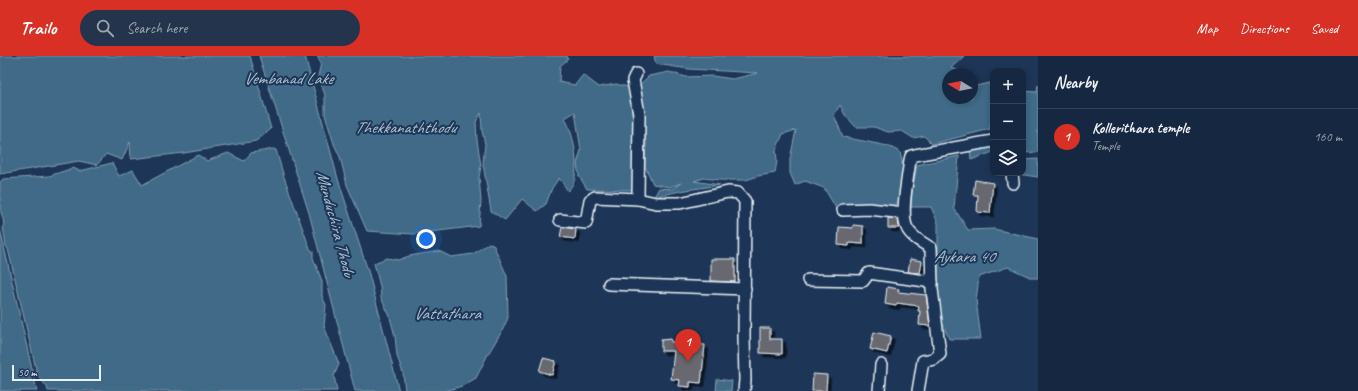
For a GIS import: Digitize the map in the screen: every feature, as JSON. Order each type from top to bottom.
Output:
[{"type":"street","points":[[636,74],[633,80],[639,121],[638,199]]},
{"type":"street","points":[[918,391],[923,361],[934,358],[940,354],[932,282],[931,248],[914,237],[907,229],[904,213],[910,160],[912,156],[915,155],[990,142]]},
{"type":"street","points":[[560,220],[586,223],[590,200],[595,197],[638,199],[656,203],[680,204],[728,192],[738,193],[745,201],[744,391]]},
{"type":"street","points":[[843,210],[868,209],[904,213]]},
{"type":"street","points":[[808,280],[863,281],[869,273],[932,282]]},
{"type":"street","points":[[609,284],[744,289]]},
{"type":"street","points":[[879,391],[881,365]]},
{"type":"water","points":[[0,56],[250,56],[271,129],[256,141],[184,153],[131,159],[130,142],[122,160],[106,154],[97,165],[79,161],[0,174]]},
{"type":"water","name":"Vembanad Lake","points":[[259,56],[305,56],[338,179],[369,274],[399,391],[355,391],[309,213]]},
{"type":"water","name":"Thekkanaththodu","points":[[317,56],[567,56],[568,59],[560,66],[559,82],[575,85],[583,75],[599,87],[616,84],[628,87],[634,112],[637,87],[649,76],[669,72],[686,77],[712,76],[733,79],[758,73],[689,69],[656,64],[654,56],[964,56],[951,68],[942,68],[942,104],[978,104],[978,86],[989,83],[990,129],[932,144],[924,136],[913,138],[902,131],[888,132],[874,127],[856,127],[845,115],[840,105],[834,115],[843,137],[888,146],[900,152],[903,167],[902,201],[888,208],[853,206],[836,208],[824,188],[805,181],[795,185],[790,173],[790,159],[796,130],[783,134],[776,150],[777,161],[775,173],[746,180],[719,180],[704,178],[694,181],[720,185],[680,191],[654,197],[659,188],[672,189],[681,183],[670,187],[653,184],[645,166],[646,143],[644,122],[636,190],[587,189],[579,176],[577,164],[581,150],[575,112],[565,118],[571,132],[576,154],[574,183],[568,191],[559,178],[552,188],[546,204],[537,211],[522,199],[505,220],[491,211],[483,164],[485,144],[482,131],[481,113],[476,122],[481,166],[479,177],[481,201],[479,226],[414,234],[367,231],[347,185],[340,157],[334,144],[325,115],[325,95],[318,76],[321,63]]},
{"type":"water","points":[[1038,85],[1038,152],[1026,153],[1026,91],[1037,92]]},
{"type":"water","points":[[990,144],[990,153],[971,160],[970,147]]},
{"type":"water","points":[[274,149],[276,150],[284,177],[310,249],[313,251],[313,258],[322,281],[322,296],[326,305],[324,326],[339,364],[334,376],[337,391],[48,391],[47,387],[38,376],[8,249],[6,246],[0,208],[0,182],[3,179],[49,176],[73,168],[80,171],[112,163],[119,176],[133,170],[142,185],[198,155],[207,161],[228,153],[244,161],[251,153]]},
{"type":"water","name":"Aykara 40","points":[[959,156],[954,208],[968,230],[994,229],[1038,239],[1038,278],[1032,278],[1008,267],[979,277],[976,300],[981,339],[949,339],[941,319],[938,297],[938,223],[931,207],[909,207],[917,165]]},
{"type":"water","points":[[1038,159],[1038,177],[1026,175],[1026,160]]},
{"type":"water","points":[[0,229],[37,391],[0,391]]},
{"type":"water","name":"Vattathara","points":[[489,243],[493,244],[507,276],[508,318],[476,378],[462,386],[445,391],[405,391],[403,373],[397,356],[395,336],[389,314],[381,298],[380,286],[374,263],[387,258],[398,260],[409,256],[439,251],[451,257],[473,254]]},
{"type":"water","points":[[717,379],[732,381],[731,391],[716,391]]},
{"type":"building","points":[[975,180],[993,183],[990,213],[977,212],[978,195],[973,195]]},
{"type":"building","points":[[888,218],[898,219],[899,228],[888,228]]},
{"type":"building","points":[[853,225],[863,226],[863,244],[849,243],[849,246],[838,245],[839,227],[853,228]]},
{"type":"building","points":[[562,227],[576,229],[575,239],[560,237]]},
{"type":"building","points":[[711,259],[735,259],[735,282],[711,281]]},
{"type":"building","points":[[910,259],[922,261],[920,273],[908,272]]},
{"type":"building","points":[[887,287],[899,289],[898,292],[926,295],[930,326],[919,325],[919,306],[897,303],[896,306],[885,304]]},
{"type":"building","points":[[760,328],[770,328],[770,339],[782,339],[782,354],[760,353]]},
{"type":"building","points":[[874,332],[891,336],[887,353],[870,349]]},
{"type":"building","points":[[671,339],[671,342],[705,345],[701,383],[690,382],[690,387],[679,386],[680,380],[671,379],[674,351],[661,351],[661,340]]},
{"type":"building","points":[[543,358],[556,361],[552,375],[539,371]]},
{"type":"building","points":[[813,374],[827,375],[826,391],[812,391]]},
{"type":"place","name":"Kollerithara temple","points":[[688,362]]},
{"type":"water label","name":"Munduchira Thodu","points":[[336,223]]}]
